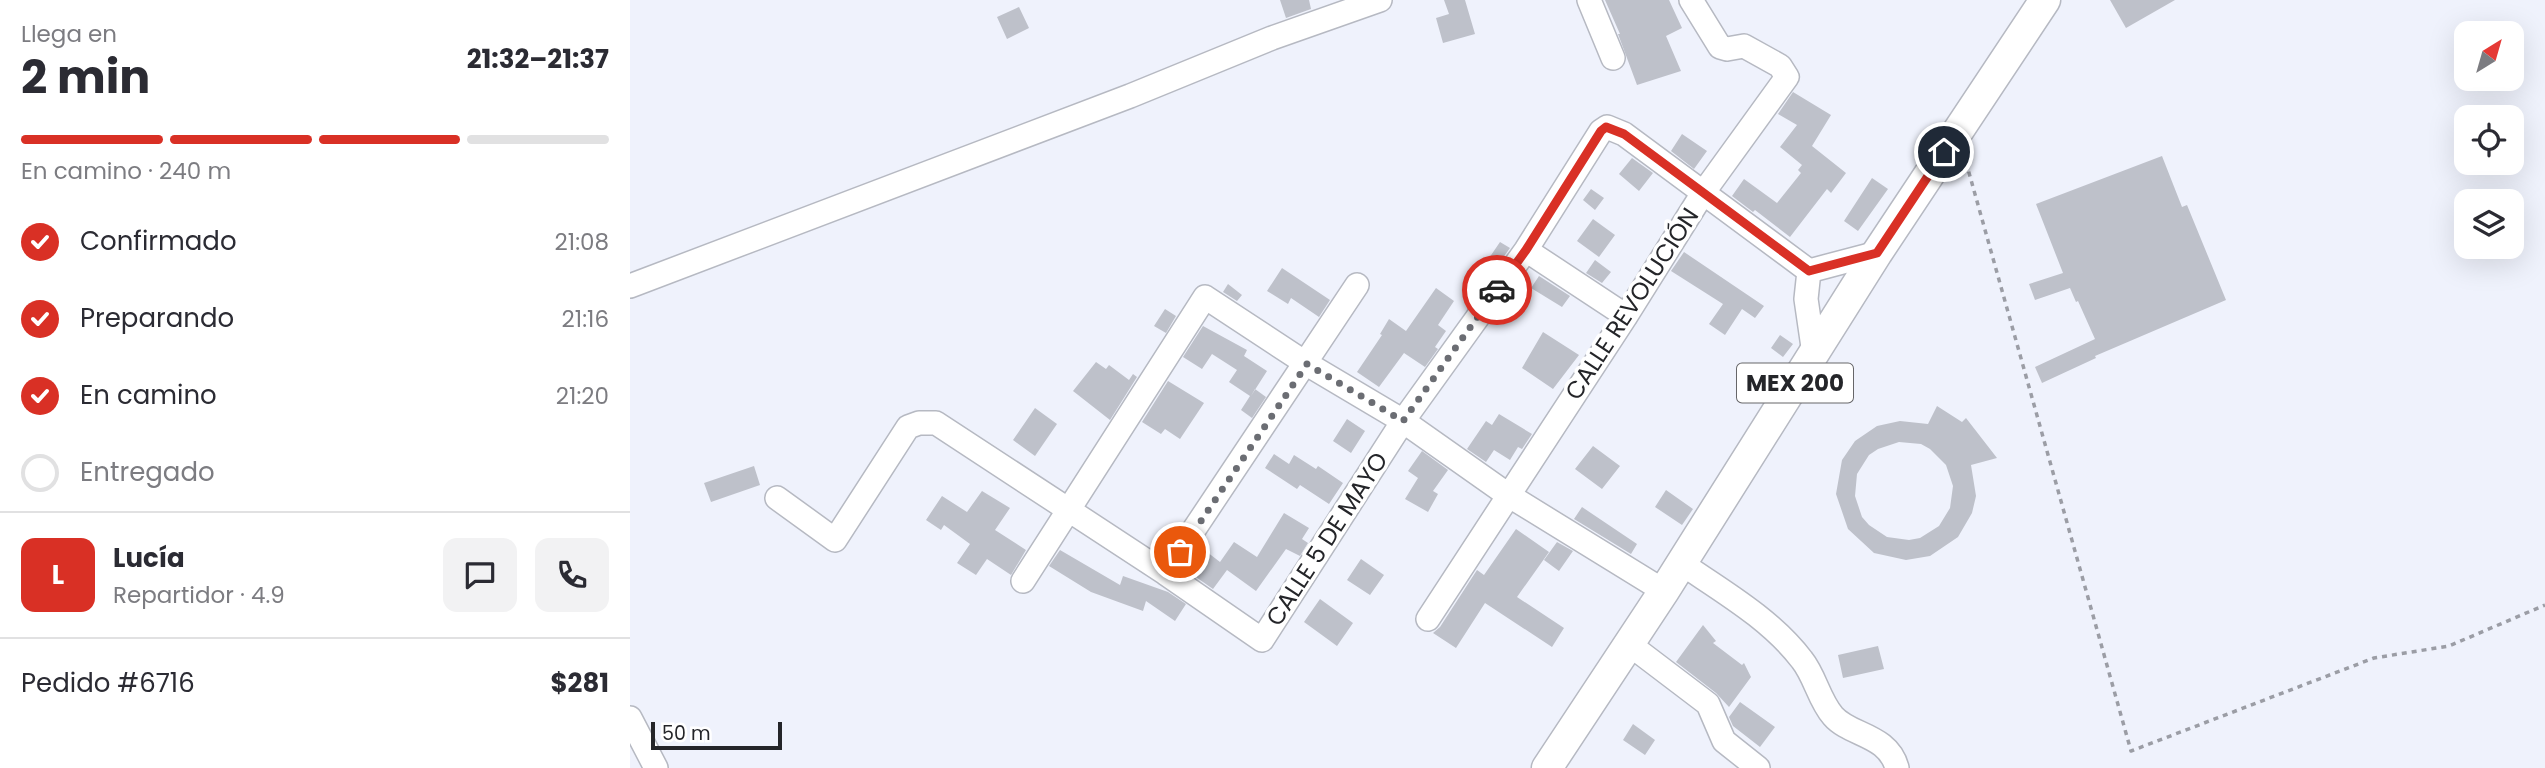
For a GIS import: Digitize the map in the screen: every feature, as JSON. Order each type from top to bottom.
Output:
[{"type":"main road","name":"MEX 200","points":[[1547,768],[1664,591],[1877,253],[2045,0]]},
{"type":"street","points":[[630,286],[1130,96],[1272,38],[1380,0]]},
{"type":"street","points":[[1589,0],[1613,58]]},
{"type":"street","name":"CALLE REVOLUCIÓN","points":[[1428,619],[1703,193],[1787,77],[1780,66],[1760,53],[1744,46],[1727,49],[1720,47],[1690,0]]},
{"type":"street","name":"CALLE 5 DE MAYO","points":[[1165,573],[1262,640],[1403,421],[1526,250],[1601,131],[1606,127],[1624,134],[1703,193]]},
{"type":"street","points":[[1703,193],[1809,271]]},
{"type":"street","points":[[1526,250],[1626,316]]},
{"type":"street","points":[[1809,271],[1877,253]]},
{"type":"street","points":[[1809,271],[1806,299],[1814,354]]},
{"type":"street","points":[[777,498],[835,540],[908,427],[919,422],[936,424],[1165,573],[1307,364],[1357,285]]},
{"type":"street","points":[[1023,581],[1205,297],[1307,364],[1403,421],[1508,495],[1664,591]]},
{"type":"street","points":[[1681,563],[1776,632],[1803,660],[1833,716],[1867,735],[1894,755],[1897,768]]},
{"type":"street","points":[[1629,643],[1709,704],[1724,741],[1758,768]]},
{"type":"street","points":[[630,718],[656,768]]},
{"type":"path","points":[[1958,132],[2131,751],[2374,658],[2449,646],[2545,605]]},
{"type":"building","points":[[1280,0],[1309,0],[1311,9],[1286,18]]},
{"type":"building","points":[[1444,0],[1465,0],[1475,34],[1443,43],[1436,18],[1449,14]]},
{"type":"building","points":[[1605,0],[1669,0],[1682,28],[1666,36],[1681,71],[1637,85]]},
{"type":"building","points":[[2110,0],[2175,0],[2126,28]]},
{"type":"building","points":[[1019,7],[1029,28],[1007,39],[997,17]]},
{"type":"building","points":[[1793,92],[1831,115],[1812,146],[1846,173],[1831,193],[1827,189],[1790,237],[1732,196],[1744,179],[1777,203],[1801,173],[1798,170],[1802,165],[1780,147],[1797,125],[1778,114]]},
{"type":"building","points":[[1682,134],[1707,151],[1694,169],[1671,151]]},
{"type":"building","points":[[2162,156],[2182,207],[2187,205],[2226,300],[2095,356],[2096,358],[2042,383],[2035,367],[2095,339],[2070,288],[2035,300],[2029,284],[2063,273],[2036,204]]},
{"type":"building","points":[[1632,158],[1653,173],[1639,191],[1619,174]]},
{"type":"building","points":[[1872,178],[1888,189],[1858,231],[1844,221]]},
{"type":"building","points":[[1591,189],[1604,198],[1595,210],[1583,200]]},
{"type":"building","points":[[1593,219],[1615,235],[1599,257],[1577,241]]},
{"type":"building","points":[[1500,242],[1510,248],[1492,273],[1483,267]]},
{"type":"building","points":[[1684,252],[1764,306],[1755,318],[1742,309],[1725,335],[1709,324],[1723,304],[1671,271]]},
{"type":"building","points":[[1595,260],[1611,272],[1602,283],[1586,273]]},
{"type":"building","points":[[1282,268],[1330,300],[1319,317],[1291,298],[1288,304],[1267,291]]},
{"type":"building","points":[[1539,276],[1570,296],[1562,307],[1531,288]]},
{"type":"building","points":[[1228,284],[1242,295],[1237,301],[1223,292]]},
{"type":"building","points":[[1436,288],[1454,301],[1438,325],[1446,331],[1435,347],[1438,349],[1425,367],[1404,353],[1379,387],[1357,372],[1382,335],[1380,334],[1389,319],[1406,331]]},
{"type":"building","points":[[1165,309],[1176,316],[1166,333],[1154,326]]},
{"type":"building","points":[[1203,326],[1247,350],[1244,356],[1267,371],[1255,389],[1266,397],[1252,418],[1241,410],[1250,396],[1229,382],[1237,370],[1212,354],[1202,369],[1183,357]]},
{"type":"building","points":[[1543,332],[1579,355],[1553,389],[1522,368]]},
{"type":"building","points":[[1780,335],[1793,344],[1783,357],[1771,348]]},
{"type":"building","points":[[1096,362],[1106,369],[1109,365],[1129,380],[1133,374],[1137,377],[1110,420],[1073,391]]},
{"type":"building","points":[[1168,381],[1204,403],[1180,439],[1165,429],[1161,434],[1142,422]]},
{"type":"building","points":[[1937,406],[1962,422],[1966,418],[1997,458],[1971,465],[1976,496],[1972,513],[1958,537],[1930,556],[1906,560],[1874,553],[1848,529],[1836,494],[1842,460],[1855,441],[1877,426],[1900,421],[1928,424]],"holes":[[[1899,442],[1921,444],[1946,465],[1953,486],[1950,508],[1939,526],[1920,538],[1909,540],[1887,537],[1862,517],[1855,496],[1857,474],[1869,455],[1878,449]]]},
{"type":"building","points":[[1035,408],[1057,424],[1035,456],[1013,440]]},
{"type":"building","points":[[1499,414],[1532,434],[1522,449],[1518,447],[1510,460],[1494,450],[1486,462],[1467,449],[1486,421],[1492,425]]},
{"type":"building","points":[[1347,419],[1365,431],[1351,453],[1333,441]]},
{"type":"building","points":[[1593,446],[1620,466],[1602,489],[1575,469]]},
{"type":"building","points":[[1422,451],[1448,470],[1433,491],[1438,494],[1428,512],[1405,499],[1418,478],[1408,471]]},
{"type":"building","points":[[1274,454],[1289,464],[1294,455],[1316,469],[1318,466],[1343,483],[1329,504],[1300,485],[1297,489],[1265,468]]},
{"type":"building","points":[[754,466],[760,485],[711,502],[704,483]]},
{"type":"building","points":[[1666,490],[1693,509],[1682,525],[1655,507]]},
{"type":"building","points":[[982,491],[1010,508],[995,530],[1026,550],[1011,575],[987,559],[976,575],[957,563],[970,544],[944,525],[941,530],[926,520],[942,496],[967,512]]},
{"type":"building","points":[[1582,507],[1637,544],[1631,554],[1574,519]]},
{"type":"building","points":[[1284,513],[1309,528],[1302,539],[1308,543],[1300,556],[1286,549],[1256,591],[1227,570],[1213,589],[1193,575],[1207,552],[1220,562],[1234,542],[1257,557]]},
{"type":"building","points":[[1516,529],[1549,552],[1517,597],[1564,628],[1552,647],[1485,603],[1456,648],[1433,633],[1440,627],[1477,570],[1484,575]]},
{"type":"building","points":[[1557,542],[1573,551],[1559,571],[1544,560]]},
{"type":"building","points":[[1060,550],[1120,585],[1123,576],[1168,592],[1186,604],[1175,621],[1146,601],[1143,611],[1091,592],[1049,566]]},
{"type":"building","points":[[1361,559],[1384,575],[1370,595],[1347,580]]},
{"type":"building","points":[[1320,599],[1353,623],[1337,646],[1304,622]]},
{"type":"building","points":[[1703,625],[1716,641],[1713,643],[1742,665],[1744,663],[1751,677],[1729,707],[1716,693],[1676,662]]},
{"type":"building","points":[[1878,646],[1884,669],[1843,678],[1838,655]]},
{"type":"building","points":[[1740,702],[1775,727],[1760,747],[1733,726],[1729,717]]},
{"type":"building","points":[[1633,724],[1655,740],[1645,755],[1623,740]]},
{"type":"way so far","points":[[1180,552],[1307,364],[1403,421],[1497,290]]},
{"type":"route","points":[[1497,290],[1606,127],[1624,134],[1809,271],[1877,253],[1944,152]]}]
